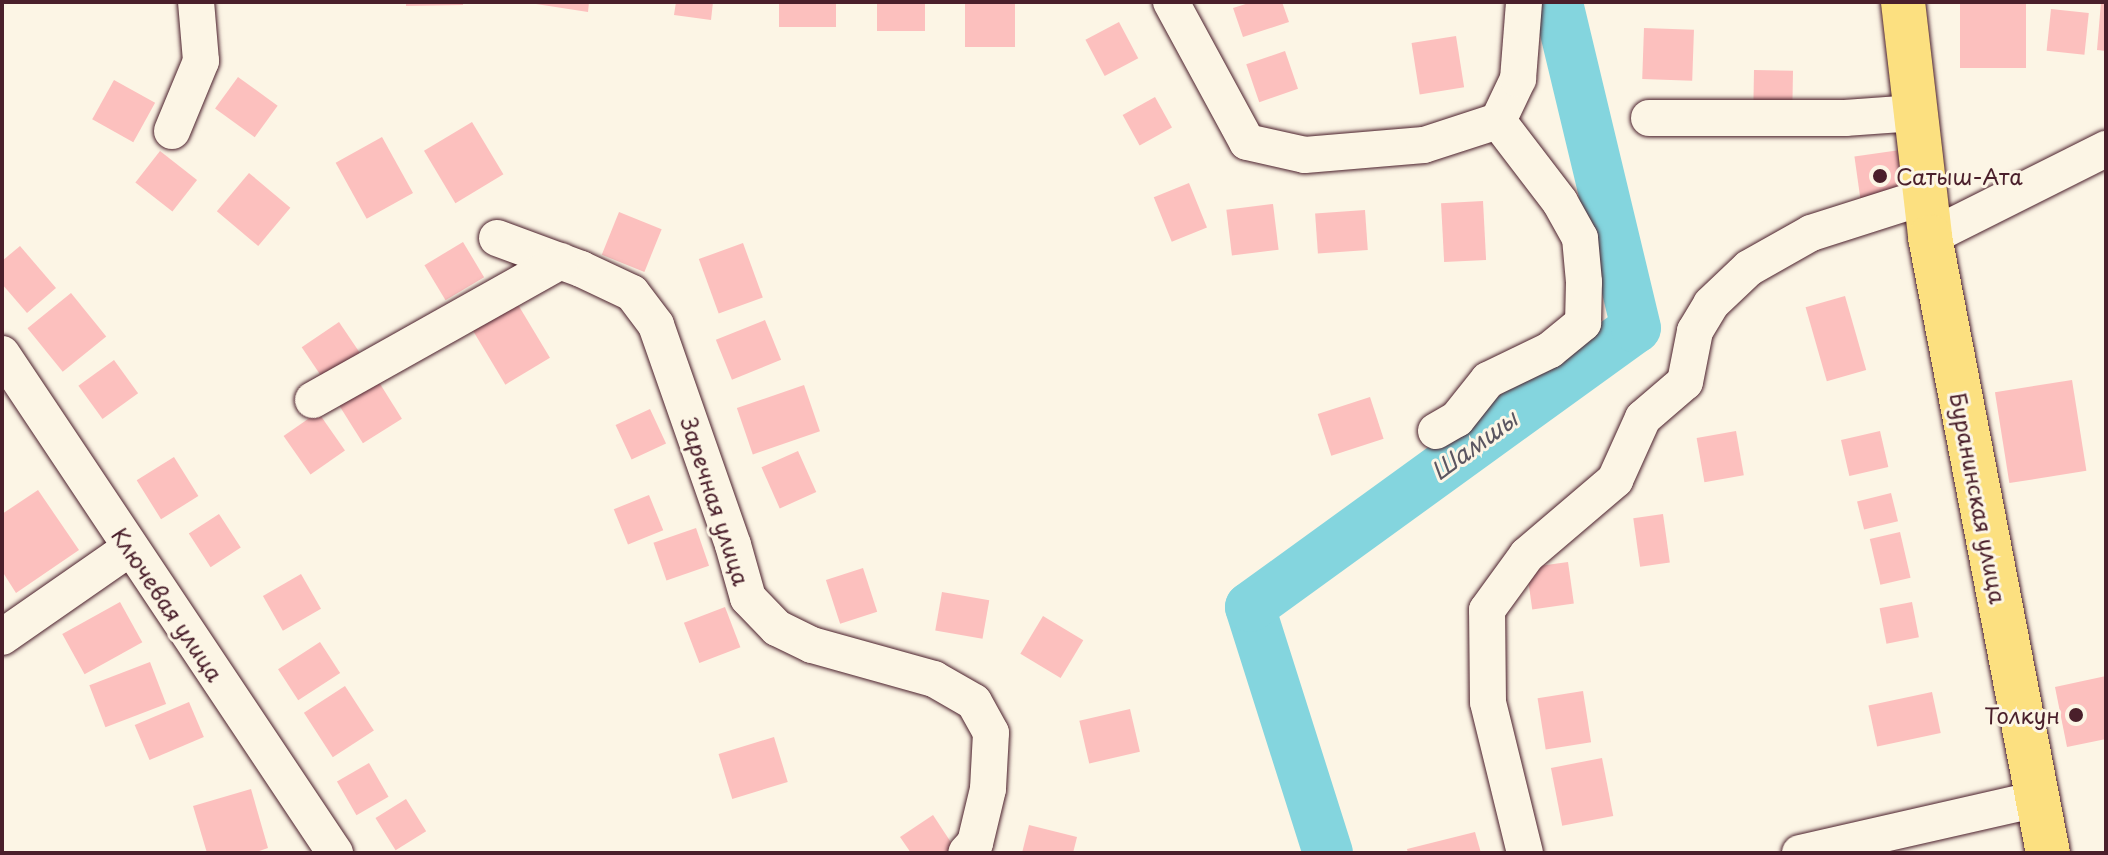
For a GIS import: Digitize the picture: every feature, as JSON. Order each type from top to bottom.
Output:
[{"type":"main road","name":"Буранинская улица","points":[[1903,2],[1927,217],[2048,853]]},
{"type":"street","points":[[172,131],[201,61],[196,2]]},
{"type":"street","points":[[1171,2],[1247,142],[1305,155],[1424,145],[1498,121],[1518,79],[1524,2]]},
{"type":"street","points":[[1649,118],[1845,118],[1915,113]]},
{"type":"street","points":[[1436,431],[1457,419],[1488,380],[1550,350],[1583,323],[1580,238],[1560,202],[1498,121]]},
{"type":"street","points":[[1525,853],[1488,702],[1487,610],[1527,555],[1615,480],[1643,418],[1685,382],[1695,331],[1711,304],[1740,277],[1811,233],[1927,217],[2106,149]]},
{"type":"street","name":"Заречная улица","points":[[497,238],[561,261],[632,293],[656,325],[733,545],[748,598],[777,628],[812,645],[934,679],[974,702],[991,733],[988,789],[975,843],[966,853]]},
{"type":"street","points":[[313,400],[561,261]]},
{"type":"street","name":"Ключевая улица","points":[[2,354],[335,853]]},
{"type":"street","points":[[2,637],[130,548]]},
{"type":"street","points":[[1800,853],[2037,799]]},
{"type":"building","points":[[406,2],[463,2],[463,5],[406,6]]},
{"type":"building","points":[[523,2],[589,2],[588,12]]},
{"type":"building","points":[[676,2],[713,2],[711,20],[674,15]]},
{"type":"building","points":[[779,2],[836,2],[836,27],[779,27]]},
{"type":"building","points":[[877,2],[925,2],[925,31],[877,31]]},
{"type":"building","points":[[965,2],[1015,2],[1015,47],[965,47]]},
{"type":"building","points":[[1252,2],[1282,2],[1289,22],[1243,37],[1233,8]]},
{"type":"building","points":[[1960,2],[2026,2],[2026,68],[1960,68]]},
{"type":"building","points":[[2101,2],[2106,2],[2106,51],[2097,50]]},
{"type":"building","points":[[2051,9],[2089,13],[2084,55],[2047,51]]},
{"type":"building","points":[[1119,22],[1138,58],[1105,76],[1085,40]]},
{"type":"building","points":[[1644,28],[1694,30],[1692,81],[1642,79]]},
{"type":"building","points":[[1456,36],[1464,87],[1420,94],[1412,43]]},
{"type":"building","points":[[1285,51],[1298,89],[1259,102],[1246,64]]},
{"type":"building","points":[[1754,70],[1793,71],[1792,101],[1753,100]]},
{"type":"building","points":[[238,77],[278,106],[255,137],[215,109]]},
{"type":"building","points":[[114,80],[155,103],[133,142],[92,119]]},
{"type":"building","points":[[1155,97],[1172,128],[1140,146],[1123,115]]},
{"type":"building","points":[[472,122],[503,174],[455,203],[424,151]]},
{"type":"building","points":[[382,137],[413,193],[367,219],[336,163]]},
{"type":"building","name":"Сатыш-Ата","points":[[1900,150],[1906,195],[1861,201],[1854,156]]},
{"type":"building","points":[[160,151],[197,180],[172,211],[135,183]]},
{"type":"building","points":[[249,173],[290,208],[258,246],[217,211]]},
{"type":"building","points":[[1189,183],[1207,228],[1172,242],[1154,197]]},
{"type":"building","points":[[1483,201],[1486,260],[1444,262],[1441,203]]},
{"type":"building","points":[[1273,204],[1279,250],[1232,255],[1226,210]]},
{"type":"building","points":[[1365,210],[1368,250],[1318,253],[1315,213]]},
{"type":"building","points":[[619,212],[662,229],[644,272],[602,255]]},
{"type":"building","points":[[463,242],[484,277],[446,300],[424,265]]},
{"type":"building","points":[[743,243],[763,298],[719,314],[699,259]]},
{"type":"building","points":[[20,246],[56,288],[27,313],[2,284],[2,261]]},
{"type":"building","points":[[71,293],[106,337],[63,372],[27,328]]},
{"type":"building","points":[[1845,296],[1866,370],[1827,381],[1806,307]]},
{"type":"building","points":[[517,303],[550,358],[505,385],[472,330]]},
{"type":"building","points":[[765,320],[781,360],[732,380],[716,340]]},
{"type":"building","points":[[339,322],[362,357],[325,382],[302,347]]},
{"type":"building","points":[[114,360],[138,393],[103,419],[78,386]]},
{"type":"building","points":[[377,379],[402,419],[363,443],[338,403]]},
{"type":"building","points":[[2072,380],[2086,471],[2009,483],[1995,392]]},
{"type":"building","points":[[804,385],[820,431],[753,454],[737,408]]},
{"type":"building","points":[[1370,397],[1384,439],[1331,456],[1318,414]]},
{"type":"building","points":[[650,409],[666,443],[632,459],[616,425]]},
{"type":"building","points":[[318,412],[345,451],[311,475],[284,436]]},
{"type":"building","points":[[1736,431],[1744,475],[1704,482],[1697,438]]},
{"type":"building","points":[[1880,431],[1888,467],[1849,476],[1841,440]]},
{"type":"building","points":[[798,451],[816,492],[780,508],[761,467]]},
{"type":"building","points":[[174,457],[198,496],[161,519],[137,480]]},
{"type":"building","points":[[38,490],[79,550],[16,593],[2,571],[2,514]]},
{"type":"building","points":[[1891,493],[1898,521],[1864,530],[1857,501]]},
{"type":"building","points":[[649,495],[663,530],[628,544],[614,509]]},
{"type":"building","points":[[219,514],[241,548],[211,567],[189,534]]},
{"type":"building","points":[[1663,514],[1670,563],[1640,567],[1633,518]]},
{"type":"building","points":[[696,528],[709,566],[666,580],[653,543]]},
{"type":"building","points":[[1900,532],[1911,578],[1880,585],[1870,539]]},
{"type":"building","points":[[1568,562],[1574,604],[1532,609],[1526,568]]},
{"type":"building","points":[[863,568],[877,612],[840,624],[826,580]]},
{"type":"building","points":[[301,574],[321,609],[283,631],[263,596]]},
{"type":"building","points":[[942,592],[989,600],[982,639],[935,630]]},
{"type":"building","points":[[120,602],[142,642],[85,674],[62,634]]},
{"type":"building","points":[[1912,602],[1919,637],[1886,644],[1880,608]]},
{"type":"building","points":[[725,607],[740,647],[699,663],[684,623]]},
{"type":"building","points":[[1043,616],[1083,640],[1061,678],[1020,654]]},
{"type":"building","points":[[320,642],[340,673],[298,700],[278,669]]},
{"type":"building","points":[[150,662],[166,704],[105,727],[89,685]]},
{"type":"building","points":[[2106,676],[2106,739],[2067,747],[2055,687]]},
{"type":"building","points":[[345,686],[374,730],[333,757],[304,713]]},
{"type":"building","points":[[1583,691],[1591,742],[1546,750],[1538,698]]},
{"type":"building","points":[[1932,692],[1941,733],[1877,747],[1868,706]]},
{"type":"building","points":[[189,702],[204,737],[150,760],[135,725]]},
{"type":"building","points":[[1130,709],[1140,752],[1089,764],[1079,721]]},
{"type":"building","points":[[774,737],[788,782],[732,799],[719,754]]},
{"type":"building","points":[[1602,758],[1613,816],[1562,826],[1551,768]]},
{"type":"building","points":[[369,763],[389,797],[356,815],[337,782]]},
{"type":"building","points":[[251,789],[268,848],[253,853],[207,853],[193,806]]},
{"type":"building","points":[[406,799],[426,831],[396,850],[375,818]]},
{"type":"building","points":[[933,815],[958,853],[911,853],[900,837]]},
{"type":"building","points":[[1029,825],[1077,837],[1073,853],[1022,853]]},
{"type":"building","points":[[1475,832],[1481,853],[1408,853],[1407,849]]},
{"type":"waterway","name":"Шамшы","points":[[1328,853],[1250,607],[1636,328],[1558,2]]},
{"type":"place","name":"Сатыш-Ата","points":[[1880,176]]},
{"type":"place","name":"Толкун","points":[[2076,715]]}]
